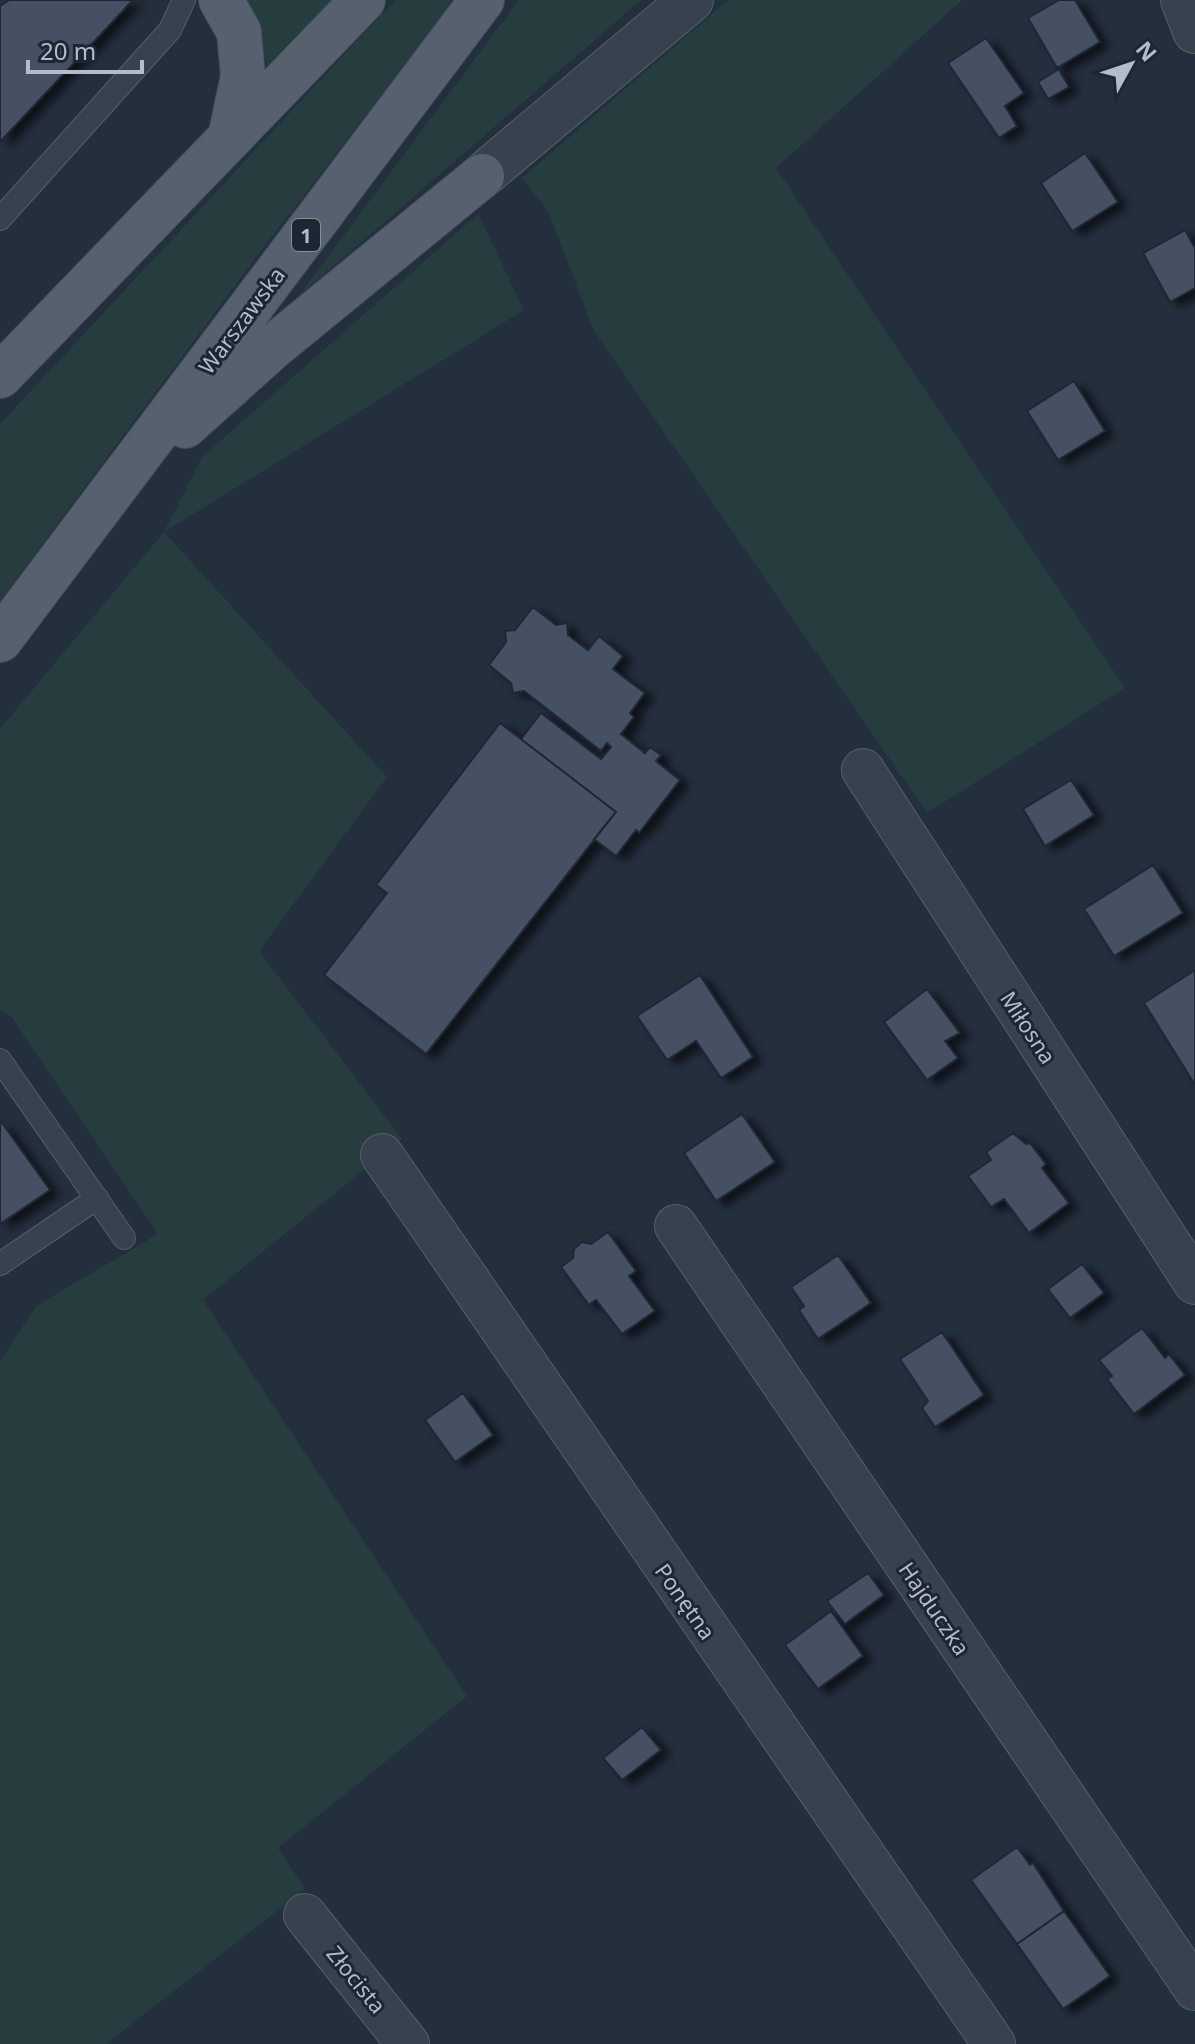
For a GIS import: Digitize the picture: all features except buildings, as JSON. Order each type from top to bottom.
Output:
[{"type":"main road","points":[[221,0],[239,32],[243,76],[230,138]]},
{"type":"main road","points":[[0,376],[363,0]]},
{"type":"main road","name":"Warszawska","points":[[0,640],[482,0]]},
{"type":"main road","points":[[129,470],[482,176]]},
{"type":"street","points":[[482,176],[691,0]]},
{"type":"street","points":[[1183,0],[1195,31]]},
{"type":"street","name":"Miłosna","points":[[863,770],[1195,1283]]},
{"type":"street","name":"Ponętna","points":[[382,1155],[994,2044]]},
{"type":"street","name":"Hajduczka","points":[[676,1226],[1195,1989]]},
{"type":"street","name":"Złocista","points":[[305,1915],[408,2044]]},
{"type":"lane","points":[[0,219],[170,30],[184,0]]},
{"type":"lane","points":[[0,1060],[124,1238]]},
{"type":"lane","points":[[0,1264],[97,1198]]},
{"type":"green space","points":[[242,0],[332,0],[267,65],[259,25]]},
{"type":"green space","points":[[395,0],[455,0],[261,251],[0,601],[0,424]]},
{"type":"green space","points":[[519,0],[641,0],[298,297]]},
{"type":"green space","points":[[728,0],[962,0],[776,168],[1125,688],[927,813],[594,331],[548,211],[522,178]]},
{"type":"green space","points":[[478,214],[524,310],[164,532],[202,457]]},
{"type":"green space","points":[[164,532],[387,777],[259,951],[402,1139],[203,1300],[467,1696],[278,1848],[305,1889],[106,2044],[0,2044],[0,1361],[36,1306],[158,1234],[12,1018],[0,1009],[0,729]]}]
